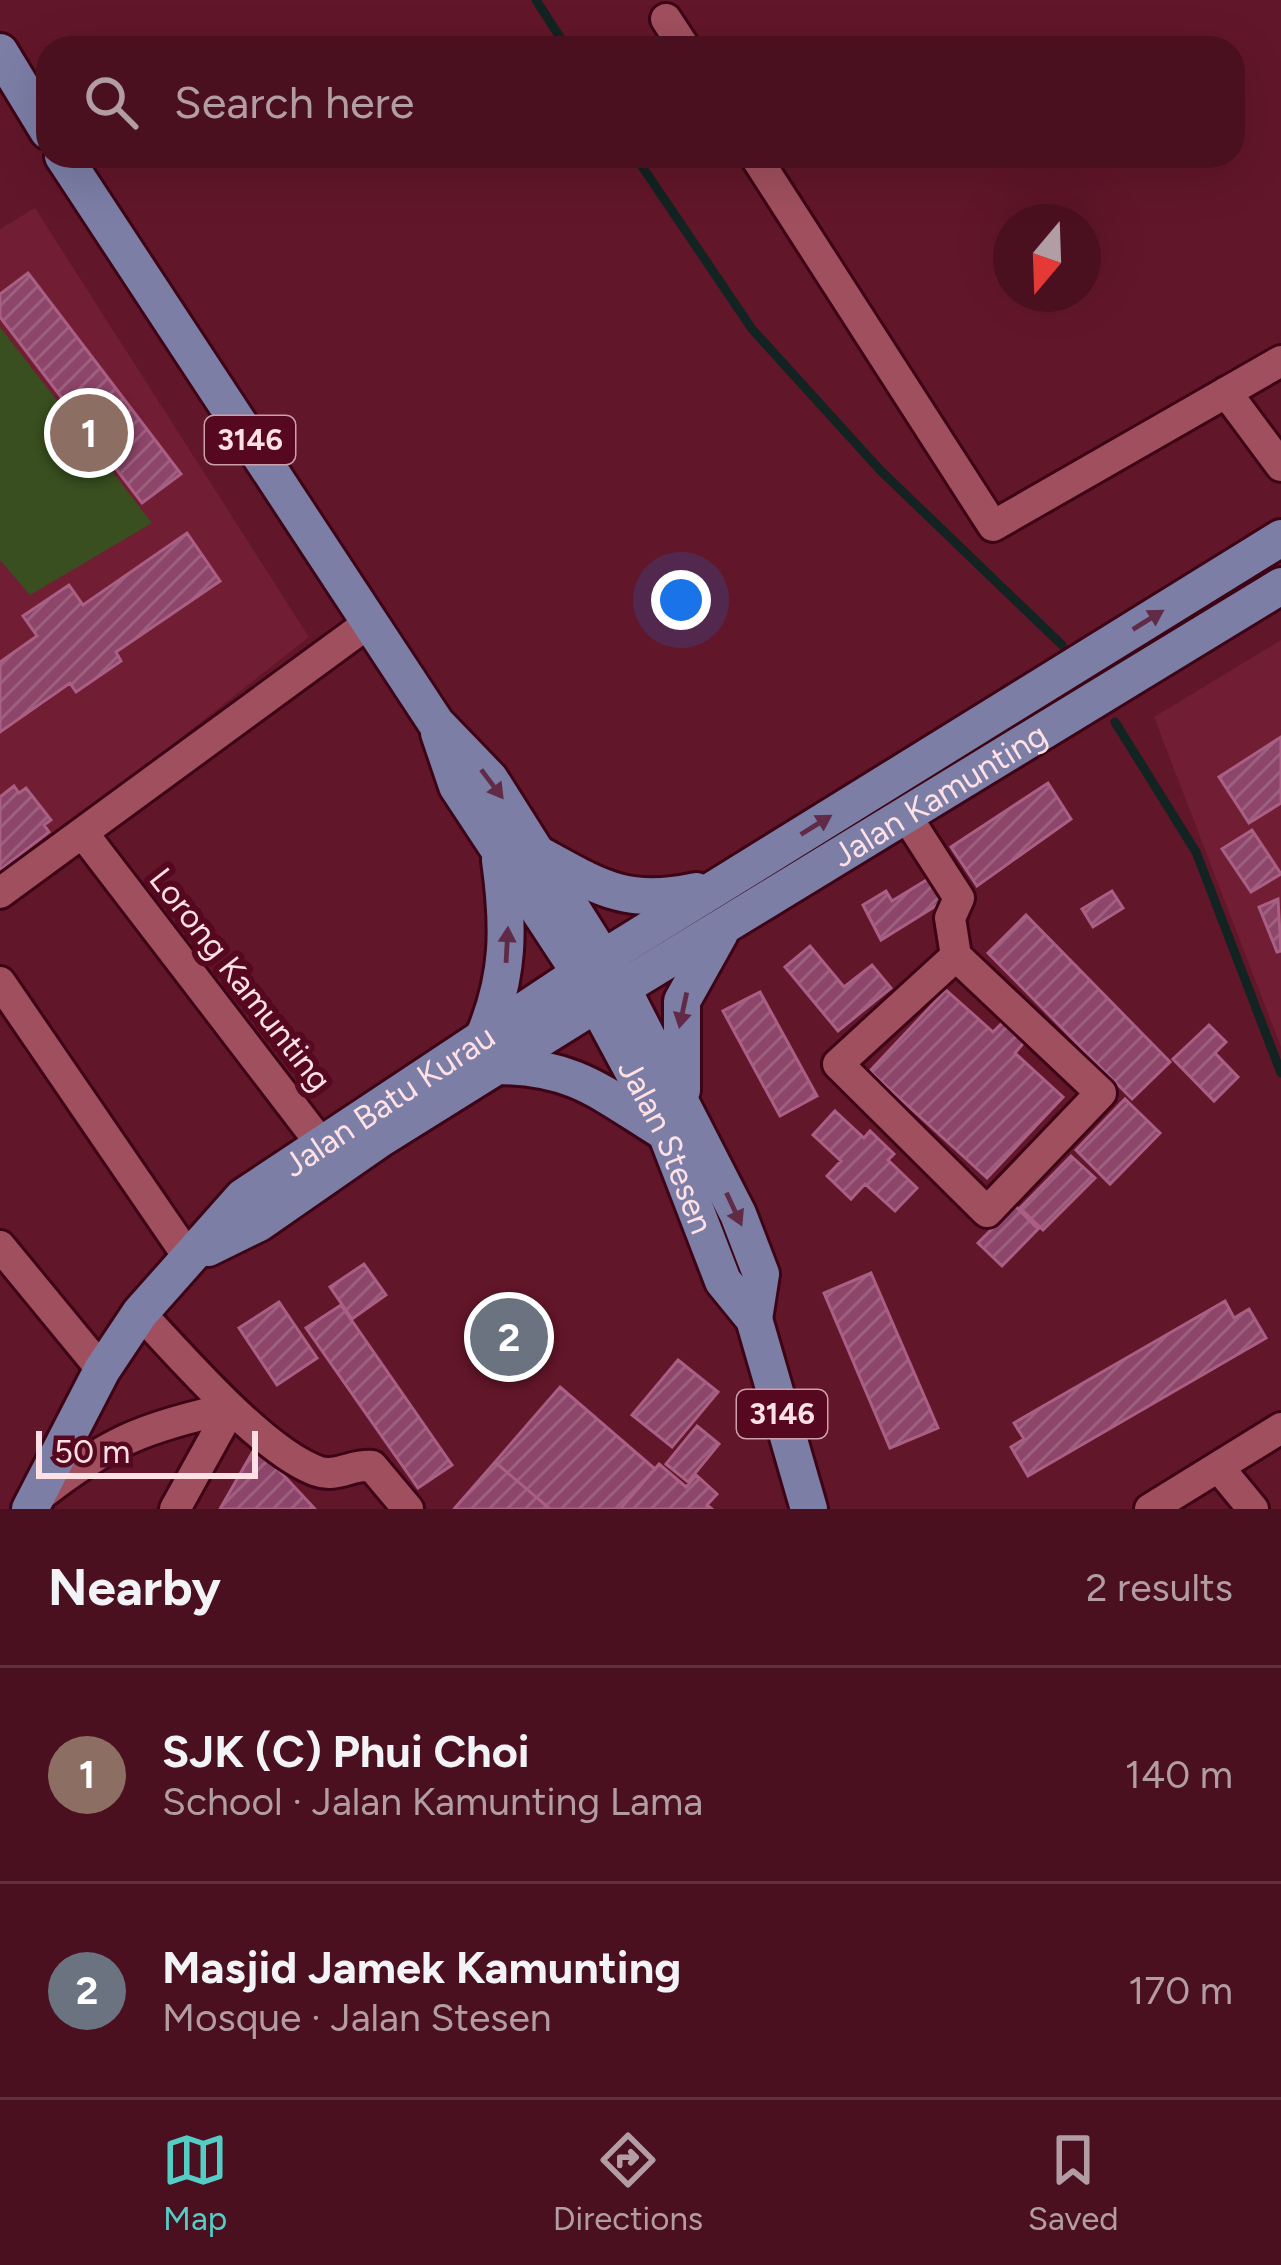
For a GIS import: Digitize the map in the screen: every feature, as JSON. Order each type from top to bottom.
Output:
[{"type":"main road","points":[[0,52],[36,111]]},
{"type":"main road","name":"3146","points":[[71,168],[436,723],[490,779],[537,853],[600,981]]},
{"type":"main road","name":"Jalan Kamunting","points":[[600,981],[716,887],[1281,538]]},
{"type":"main road","name":"Jalan Kamunting","points":[[600,981],[725,925],[1281,586]]},
{"type":"main road","name":"3146","points":[[436,723],[457,786],[498,850],[600,981]]},
{"type":"main road","points":[[498,850],[508,957],[490,1052],[573,1075],[674,1119],[682,1001],[725,925]]},
{"type":"main road","points":[[537,853],[606,892],[629,898],[660,899],[716,887]]},
{"type":"main road","name":"Jalan Batu Kurau","points":[[32,1505],[102,1370],[140,1312],[242,1197],[330,1156],[600,981]]},
{"type":"main road","name":"Jalan Stesen","points":[[600,981],[674,1119],[723,1280],[754,1319],[809,1509]]},
{"type":"street","points":[[666,19],[677,36]]},
{"type":"street","points":[[763,168],[993,526],[1281,361]]},
{"type":"street","points":[[1226,392],[1281,466]]},
{"type":"street","points":[[0,893],[85,836],[370,622]]},
{"type":"street","points":[[905,814],[958,898],[950,918],[956,956],[1101,1093],[986,1213],[838,1064],[956,956]]},
{"type":"street","name":"Lorong Kamunting","points":[[85,836],[330,1156]]},
{"type":"street","points":[[0,982],[189,1258]]},
{"type":"street","points":[[0,1246],[102,1370]]},
{"type":"street","points":[[140,1312],[230,1408],[314,1470],[330,1474],[372,1466],[408,1509]]},
{"type":"street","points":[[32,1505],[97,1450],[155,1424],[230,1408]]},
{"type":"street","points":[[175,1509],[230,1408]]},
{"type":"street","points":[[1150,1509],[1281,1428]]},
{"type":"street","points":[[1220,1468],[1253,1509]]},
{"type":"shaded area","points":[[35,208],[309,637],[0,880],[0,229]]},
{"type":"shaded area","points":[[1281,640],[1281,1047],[1154,717]]},
{"type":"green space","points":[[0,327],[152,523],[30,595],[0,560]]},
{"type":"building","points":[[28,273],[181,474],[142,503],[0,317],[0,294]]},
{"type":"building","points":[[187,533],[220,581],[116,652],[121,661],[76,692],[70,683],[0,732],[0,662],[37,636],[23,616],[69,585],[83,605]]},
{"type":"building","points":[[1281,737],[1281,803],[1249,823],[1219,777]]},
{"type":"building","points":[[1048,783],[1071,819],[977,886],[951,847]]},
{"type":"building","points":[[14,786],[19,793],[26,788],[51,820],[44,825],[49,832],[1,869],[0,876],[0,797]]},
{"type":"building","points":[[1252,830],[1281,874],[1251,892],[1222,849]]},
{"type":"building","points":[[928,879],[942,902],[881,940],[863,905],[886,891],[892,901]]},
{"type":"building","points":[[1112,891],[1123,908],[1093,927],[1082,909]]},
{"type":"building","points":[[1278,899],[1281,951],[1277,952],[1259,907]]},
{"type":"building","points":[[1026,915],[1170,1062],[1132,1099],[988,953]]},
{"type":"building","points":[[810,946],[844,987],[872,965],[891,988],[838,1031],[785,967]]},
{"type":"building","points":[[946,990],[993,1032],[1005,1020],[1026,1040],[1015,1053],[1063,1097],[987,1178],[870,1071]]},
{"type":"building","points":[[760,992],[817,1096],[780,1116],[723,1011]]},
{"type":"building","points":[[1209,1025],[1226,1042],[1215,1053],[1238,1077],[1214,1101],[1173,1059]]},
{"type":"building","points":[[1125,1099],[1160,1133],[1110,1184],[1076,1150]]},
{"type":"building","points":[[835,1111],[864,1138],[870,1131],[894,1154],[888,1160],[917,1188],[895,1211],[865,1184],[851,1199],[827,1176],[841,1161],[813,1135]]},
{"type":"building","points":[[1071,1156],[1095,1178],[1043,1230],[1020,1208]]},
{"type":"building","points":[[1015,1206],[1038,1229],[1002,1266],[978,1243]]},
{"type":"building","points":[[364,1264],[386,1295],[352,1319],[330,1287]]},
{"type":"building","points":[[871,1273],[938,1428],[890,1448],[824,1293]]},
{"type":"building","points":[[1225,1301],[1234,1318],[1249,1309],[1266,1338],[1028,1476],[1011,1447],[1024,1439],[1014,1423]]},
{"type":"building","points":[[279,1302],[317,1358],[277,1385],[239,1328]]},
{"type":"building","points":[[341,1305],[452,1465],[418,1488],[306,1328]]},
{"type":"building","points":[[678,1360],[718,1392],[672,1447],[632,1415]]},
{"type":"building","points":[[560,1387],[655,1469],[620,1509],[550,1509],[495,1462]]},
{"type":"building","points":[[697,1426],[719,1444],[688,1482],[666,1464]]},
{"type":"building","points":[[256,1446],[315,1509],[220,1509]]},
{"type":"building","points":[[495,1462],[550,1509],[454,1509]]},
{"type":"building","points":[[659,1464],[686,1487],[696,1475],[717,1494],[707,1505],[712,1509],[620,1509]]},
{"type":"waterway","points":[[536,0],[559,36]]},
{"type":"waterway","points":[[643,168],[752,329],[880,470],[1062,645]]},
{"type":"waterway","points":[[1115,722],[1196,852],[1281,1073]]},
{"type":"place","name":"SJK (C) Phui Choi","points":[[89,433]]},
{"type":"place","name":"Masjid Jamek Kamunting","points":[[509,1337]]}]
